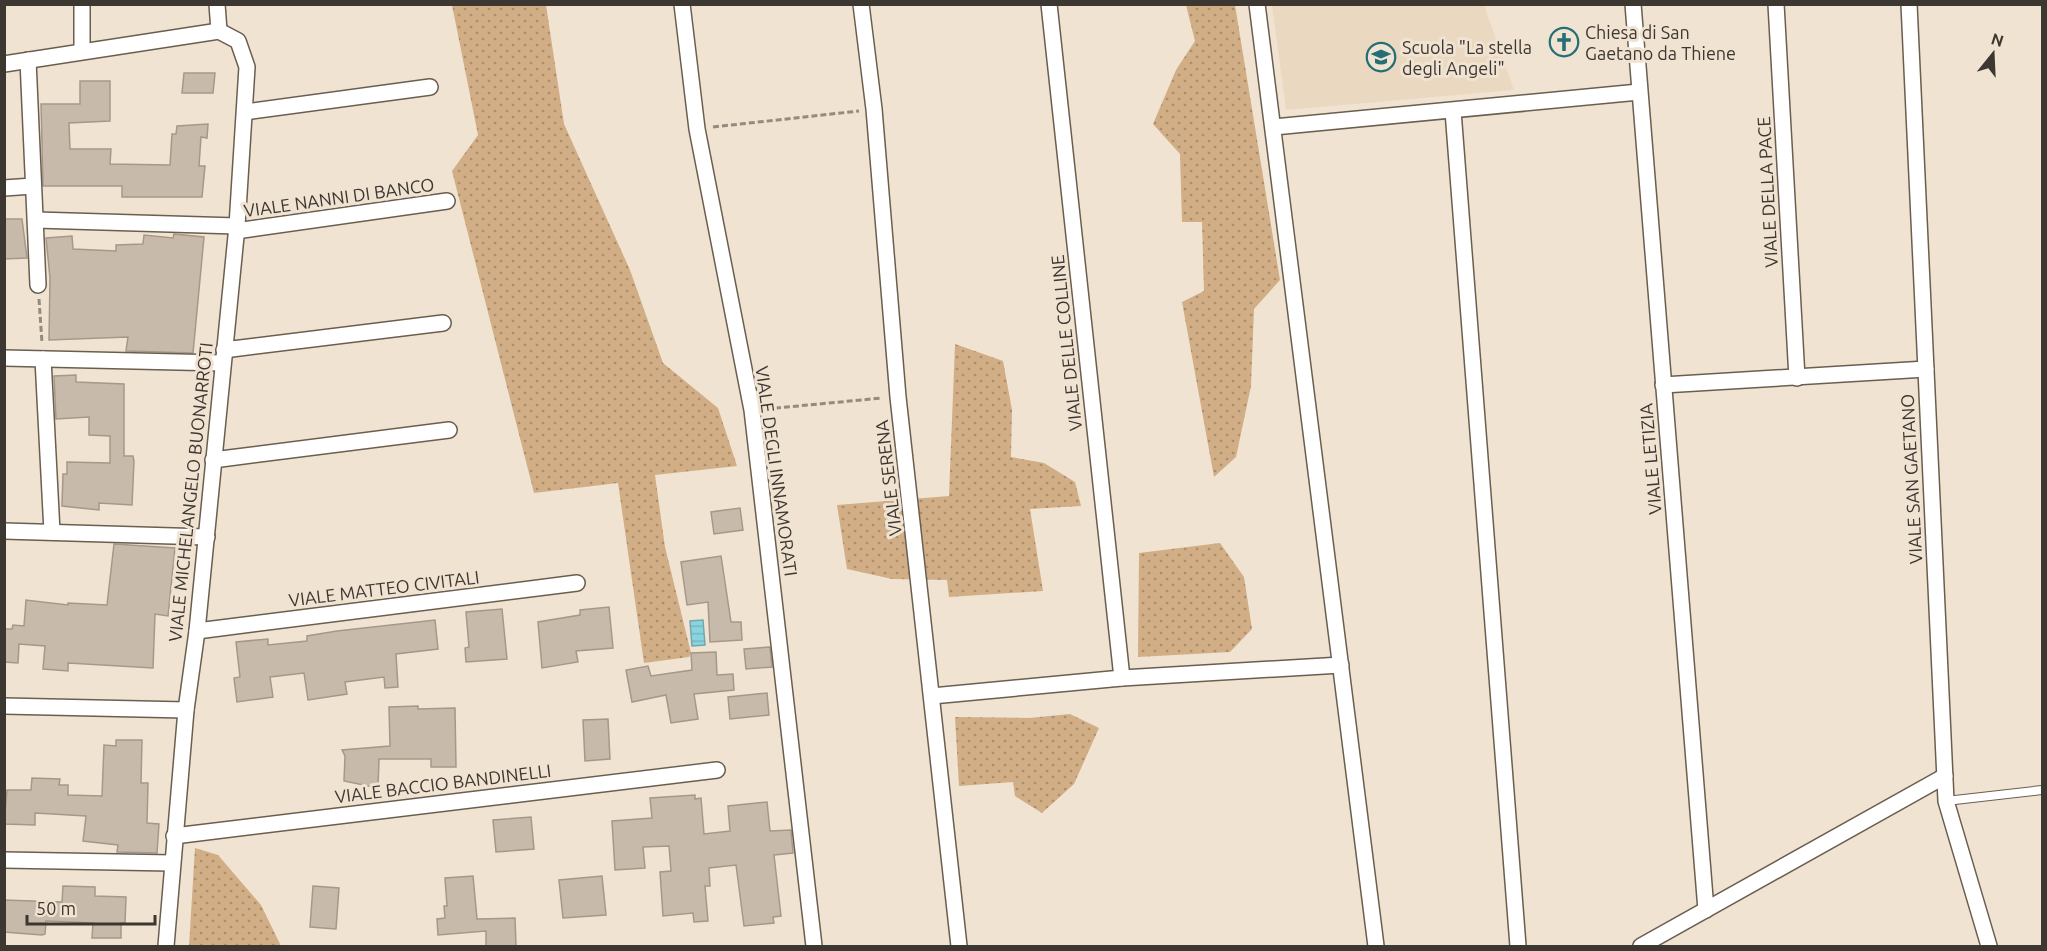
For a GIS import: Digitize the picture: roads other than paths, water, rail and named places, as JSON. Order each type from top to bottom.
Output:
[{"type":"street","points":[[82,4],[82,51]]},
{"type":"street","points":[[4,64],[219,31],[217,4]]},
{"type":"street","name":"VIALE DEGLI INNAMORATI","points":[[682,4],[697,129],[752,410],[814,946]]},
{"type":"street","name":"VIALE SERENA","points":[[861,4],[874,109],[898,397],[959,946]]},
{"type":"street","name":"VIALE DELLE COLLINE","points":[[1049,4],[1122,678]]},
{"type":"street","points":[[1257,4],[1376,946]]},
{"type":"street","name":"VIALE LETIZIA","points":[[1633,4],[1706,910]]},
{"type":"street","name":"VIALE DELLA PACE","points":[[1776,4],[1797,378]]},
{"type":"street","name":"VIALE SAN GAETANO","points":[[1909,4],[1946,801],[1989,946]]},
{"type":"street","name":"VIALE MICHELANGELO BUONARROTI","points":[[166,946],[186,710],[207,537],[237,228],[245,112],[247,67],[238,41],[219,31]]},
{"type":"street","points":[[28,60],[38,285]]},
{"type":"street","points":[[245,112],[430,87]]},
{"type":"street","points":[[1274,127],[1639,92]]},
{"type":"street","points":[[1453,111],[1518,946]]},
{"type":"street","points":[[4,188],[33,186]]},
{"type":"street","name":"VIALE NANNI DI BANCO","points":[[36,220],[237,228],[447,201]]},
{"type":"street","points":[[4,358],[223,357],[443,323]]},
{"type":"street","points":[[43,359],[52,532]]},
{"type":"street","points":[[1663,385],[1926,369]]},
{"type":"street","points":[[213,460],[449,430]]},
{"type":"street","points":[[4,531],[207,537]]},
{"type":"street","name":"VIALE MATTEO CIVITALI","points":[[197,631],[577,583]]},
{"type":"street","points":[[932,696],[1122,678],[1341,665]]},
{"type":"street","points":[[4,706],[186,710]]},
{"type":"street","name":"VIALE BACCIO BANDINELLI","points":[[174,836],[717,770]]},
{"type":"street","points":[[1641,946],[1945,776]]},
{"type":"street","points":[[4,860],[172,863]]},
{"type":"lane","points":[[1946,801],[2043,790]]},
{"type":"water","points":[[703,620],[705,645],[692,646],[690,621]]},
{"type":"place","name":"Chiesa di San Gaetano da Thiene","points":[[1564,42]]},
{"type":"place","name":"Scuola \"La stella degli Angeli\"","points":[[1381,57]]}]
